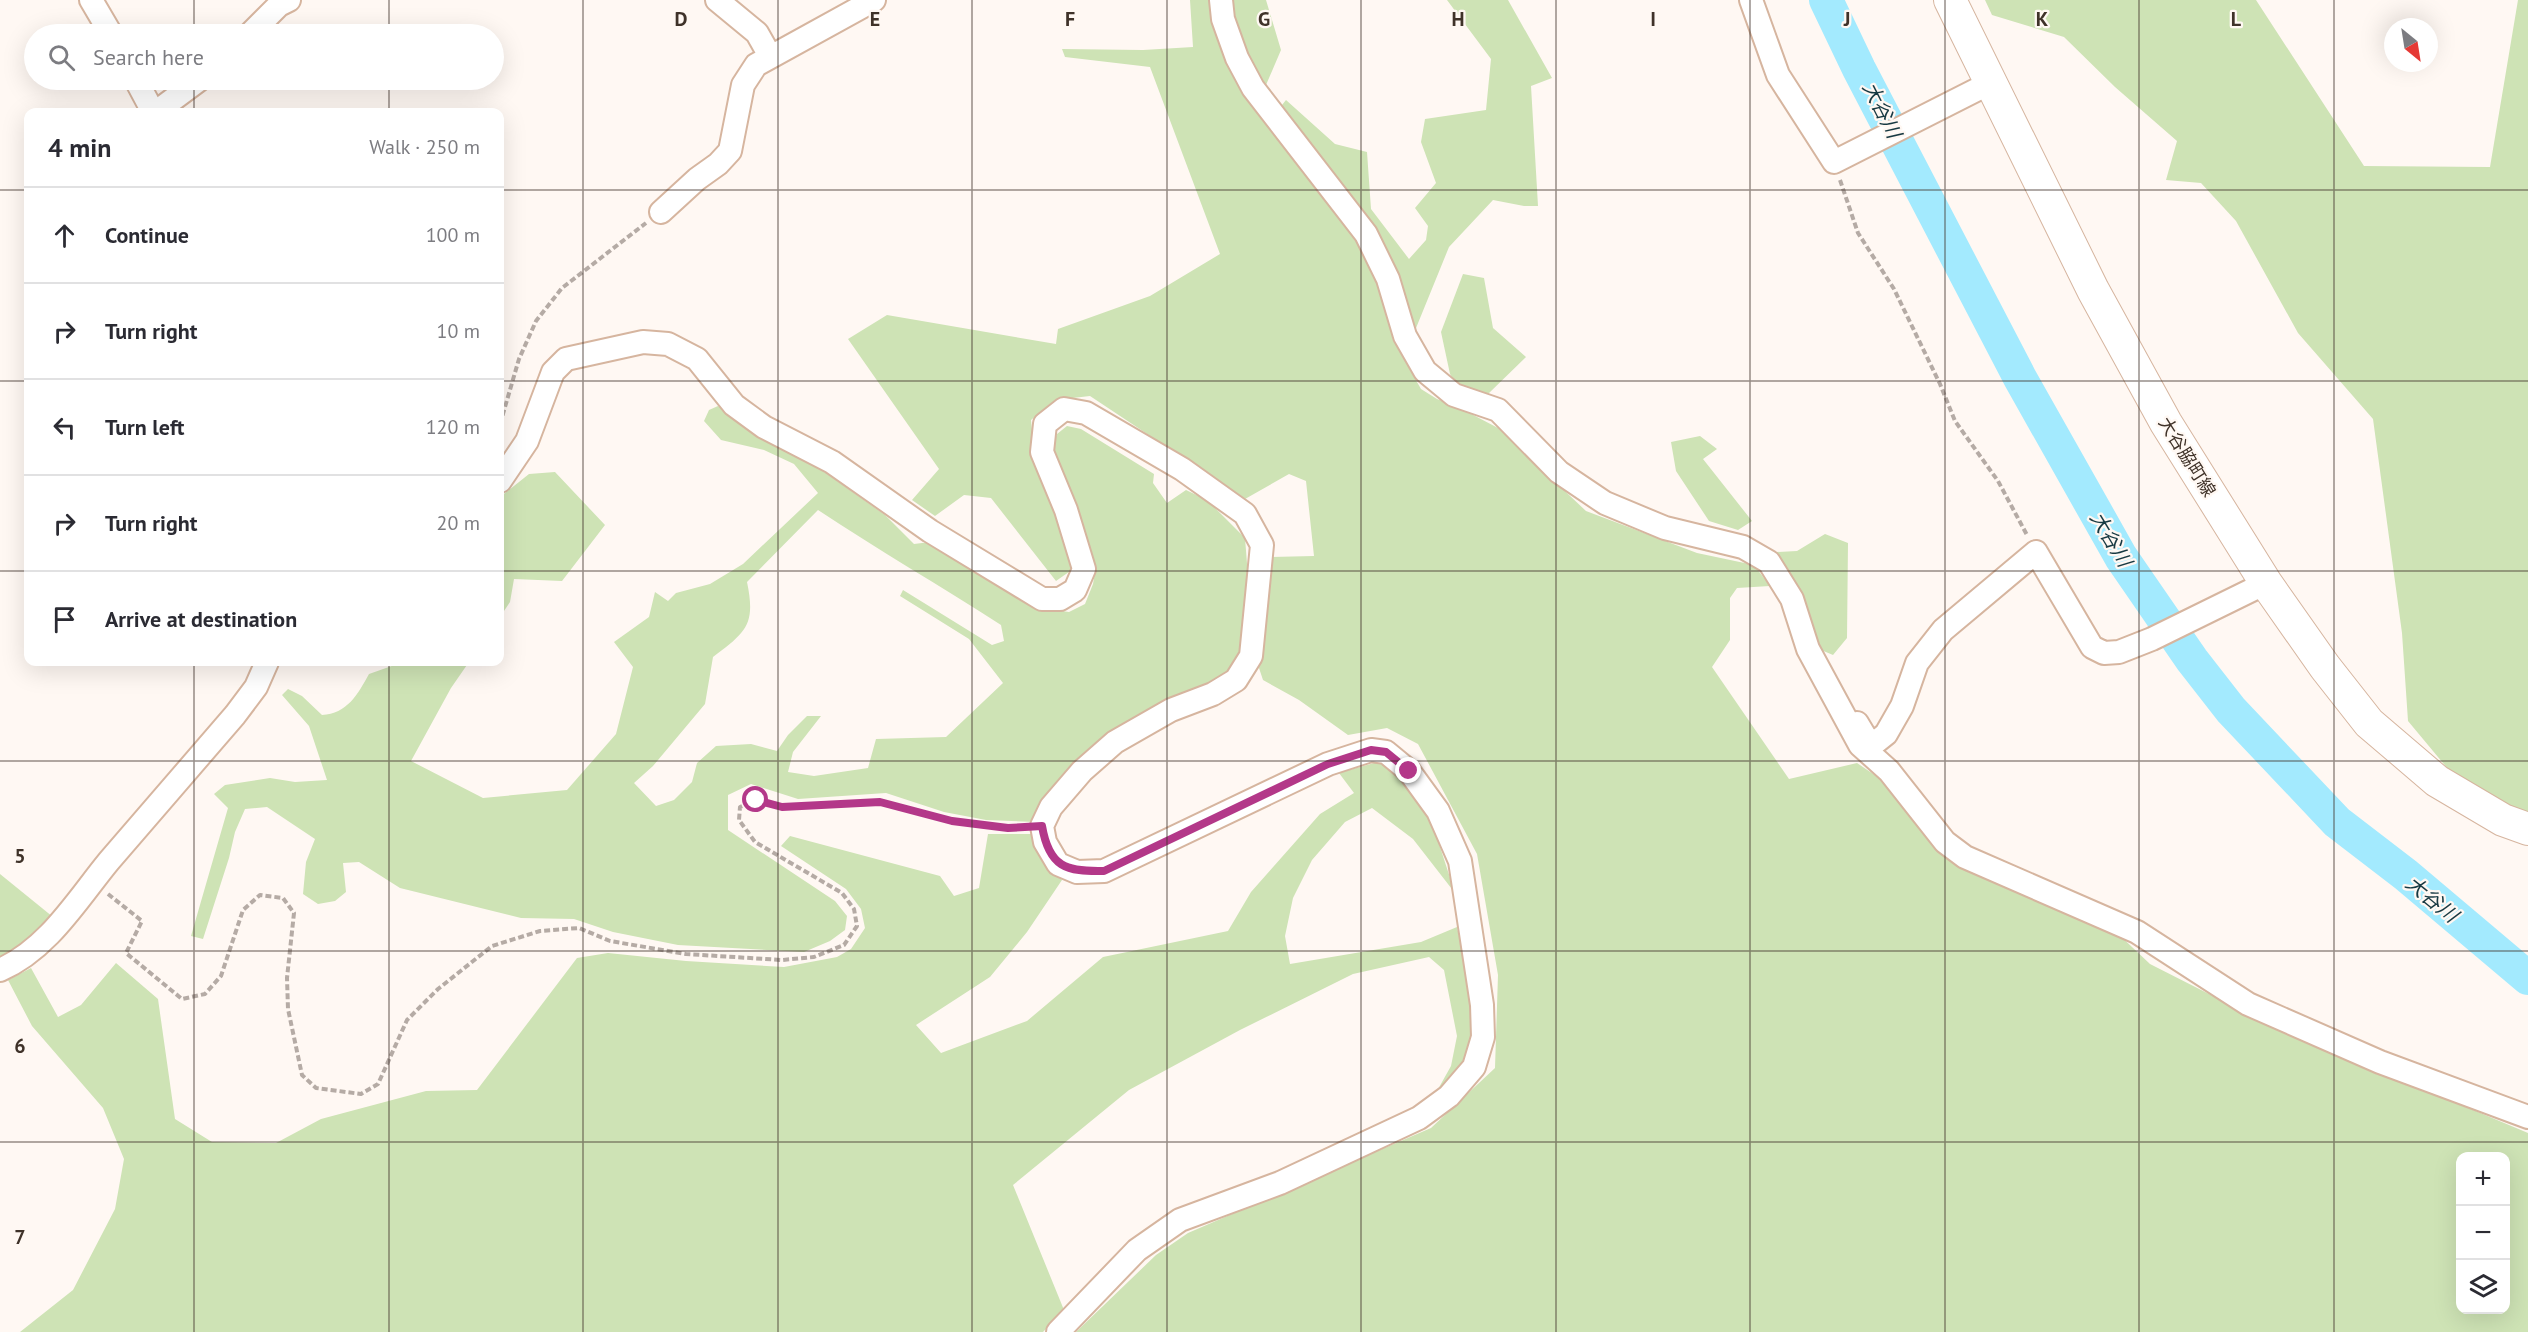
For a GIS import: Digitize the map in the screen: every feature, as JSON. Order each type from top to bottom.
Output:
[{"type":"main road","name":"大谷脇町線","points":[[1950,0],[2093,290],[2166,423],[2266,583],[2325,667],[2369,723],[2437,780],[2503,820],[2528,829]]},
{"type":"street","points":[[91,0],[105,24]]},
{"type":"street","points":[[260,24],[279,5],[289,0]]},
{"type":"street","points":[[717,0],[757,33],[770,56]]},
{"type":"street","points":[[661,212],[730,151],[743,85],[756,65],[874,0]]},
{"type":"street","points":[[1221,0],[1223,19],[1237,58],[1253,88],[1366,234],[1388,279],[1405,336],[1425,371],[1454,395],[1498,410],[1559,472],[1605,503],[1665,528],[1743,547],[1769,562],[1792,599],[1808,649],[1860,745],[1888,771],[1945,842],[1965,857],[2137,932],[2248,1004],[2380,1062],[2528,1117]]},
{"type":"street","points":[[1751,0],[1778,75],[1834,162],[1990,83]]},
{"type":"street","points":[[142,90],[153,108]]},
{"type":"street","points":[[160,108],[185,90]]},
{"type":"street","points":[[504,475],[527,441],[553,372],[567,359],[643,342],[668,344],[697,359],[734,405],[764,427],[832,462],[930,531],[1042,599],[1060,599],[1075,590],[1084,568],[1066,510],[1042,452],[1045,424],[1064,409],[1086,413],[1182,469],[1245,514],[1262,545],[1251,656],[1236,680],[1213,694],[1171,710],[1115,742],[1082,771],[1051,807],[1042,826],[1045,842],[1058,864],[1077,872],[1104,871],[1328,764],[1371,750],[1386,752],[1409,771],[1438,811],[1460,861],[1482,1005],[1483,1037],[1474,1067],[1449,1096],[1419,1118],[1280,1183],[1180,1220],[1137,1250],[1058,1332]]},
{"type":"street","points":[[1837,706],[1852,713],[1866,738],[1876,742],[1886,734],[1902,706],[1917,663],[1943,630],[2036,552],[2091,647],[2104,653],[2119,652],[2152,639],[2266,583]]},
{"type":"street","points":[[0,970],[13,964],[48,938],[92,881],[235,715],[256,687],[265,666]]},
{"type":"path","points":[[1834,162],[1858,233],[1894,289],[1940,384],[1955,421],[1998,481],[2036,552]]},
{"type":"path","points":[[504,410],[519,359],[536,321],[562,288],[661,212]]},
{"type":"path","points":[[92,881],[142,921],[126,953],[182,999],[205,994],[220,976],[243,910],[260,895],[283,898],[294,913],[287,988],[288,1009],[302,1075],[316,1088],[361,1094],[378,1084],[407,1020],[438,989],[492,946],[540,931],[579,928],[610,941],[686,954],[782,960],[814,957],[844,945],[857,926],[854,909],[842,893],[755,842],[739,820],[740,807],[747,802],[756,800],[782,807],[880,802],[952,821],[1008,828],[1042,826]]},
{"type":"green space","points":[[1190,0],[1266,0],[1281,50],[1257,106],[1366,251],[1387,313],[1393,340],[1421,389],[1498,428],[1586,511],[1697,553],[1754,565],[1770,586],[1737,588],[1730,598],[1730,640],[1712,667],[1789,779],[1857,763],[1885,782],[1950,860],[2114,930],[2150,964],[2211,995],[2366,1065],[2528,1133],[2528,1332],[1076,1332],[1156,1255],[1188,1233],[1431,1128],[1495,1068],[1498,975],[1477,854],[1418,744],[1387,728],[1348,735],[1299,700],[1263,680],[1259,668],[1271,557],[1314,556],[1306,481],[1289,474],[1245,499],[1090,396],[1055,400],[1031,420],[1035,461],[1076,567],[1056,581],[991,498],[964,495],[935,516],[912,500],[939,469],[848,339],[887,315],[1056,344],[1058,329],[1150,296],[1220,254],[1150,67],[1065,57],[1062,49],[1143,50],[1193,47]]},
{"type":"green space","points":[[1447,0],[1508,0],[1552,78],[1531,86],[1538,206],[1524,206],[1493,200],[1449,247],[1414,333],[1278,110],[1286,100],[1335,144],[1367,152],[1371,209],[1409,259],[1426,240],[1428,226],[1415,208],[1436,183],[1421,142],[1425,119],[1486,110],[1491,59]]},
{"type":"green space","points":[[1985,0],[2256,0],[2364,166],[2490,167],[2518,0],[2528,0],[2528,819],[2505,807],[2448,769],[2408,721],[2402,633],[2373,419],[2298,333],[2236,221],[2201,183],[2166,180],[2177,141],[2115,87],[2064,37],[1992,15]]},
{"type":"green space","points":[[1463,274],[1484,278],[1493,328],[1526,357],[1488,394],[1459,388],[1450,374],[1441,332]]},
{"type":"green space","points":[[718,406],[823,471],[885,515],[914,544],[930,542],[1048,609],[1069,612],[1085,604],[1093,584],[1096,567],[1075,505],[1050,452],[1057,434],[1067,426],[1081,429],[1154,474],[1153,483],[1167,503],[1186,490],[1207,500],[1245,538],[1248,576],[1241,653],[1225,675],[1198,691],[1141,714],[1105,739],[1072,768],[1039,804],[1035,822],[986,820],[944,812],[886,793],[798,799],[751,784],[728,795],[728,830],[835,901],[847,916],[845,930],[830,941],[804,952],[678,945],[613,932],[574,919],[521,918],[400,888],[359,862],[343,863],[346,892],[335,901],[318,904],[303,894],[306,862],[315,839],[267,807],[245,809],[235,832],[203,939],[191,936],[228,808],[214,794],[225,785],[270,778],[295,782],[327,780],[309,726],[282,695],[288,689],[302,696],[322,715],[331,714],[351,702],[369,674],[392,666],[466,666],[451,688],[411,761],[483,798],[567,790],[616,734],[633,667],[614,642],[649,617],[655,592],[668,601],[676,593],[710,584],[743,564],[818,493],[794,464],[764,450],[721,440],[704,421],[709,410]],"holes":[[[818,510],[1001,625],[1004,641],[992,645],[903,590],[900,596],[969,639],[1003,683],[946,737],[876,739],[868,768],[814,776],[788,772],[793,752],[821,716],[807,716],[788,735],[777,751],[751,744],[716,746],[697,763],[692,782],[674,800],[656,806],[634,783],[653,766],[705,704],[713,657],[741,634],[749,618],[747,582]]]},
{"type":"green space","points":[[1700,436],[1717,449],[1703,459],[1752,521],[1738,530],[1709,521],[1676,471],[1671,442]]},
{"type":"green space","points":[[555,472],[605,525],[562,581],[514,579],[510,602],[504,611],[504,494],[529,474]]},
{"type":"green space","points":[[1825,534],[1848,543],[1847,638],[1833,655],[1814,647],[1797,592],[1776,552],[1797,551]]},
{"type":"green space","points":[[1381,761],[1395,772],[1428,810],[1455,893],[1413,839],[1372,808],[1345,822],[1312,860],[1293,898],[1285,936],[1290,964],[1421,942],[1457,927],[1467,970],[1473,1015],[1472,1037],[1467,1057],[1457,1076],[1435,1096],[1396,1119],[1437,1091],[1451,1066],[1457,1036],[1444,970],[1429,957],[1353,974],[1240,1030],[1129,1090],[1013,1185],[1064,1310],[1043,1332],[20,1332],[73,1290],[115,1209],[124,1159],[103,1108],[32,1026],[8,980],[31,968],[58,1017],[81,1005],[116,963],[158,999],[175,1119],[212,1142],[276,1143],[321,1119],[426,1091],[477,1090],[577,958],[608,953],[784,967],[837,957],[851,949],[865,928],[861,909],[846,889],[781,846],[790,836],[940,876],[954,896],[979,888],[988,834],[1032,834],[1062,880],[1027,932],[990,977],[916,1025],[941,1053],[1027,1021],[1103,957],[1228,931],[1251,892],[1320,814],[1354,793],[1339,773]]},
{"type":"green space","points":[[0,874],[53,917],[41,934],[0,959]]},
{"type":"waterway","name":"大谷川","points":[[1826,0],[1859,69],[2020,378],[2121,557],[2192,660],[2231,710],[2337,822],[2406,875],[2528,978]]},
{"type":"route","points":[[756,800],[782,807],[880,802],[952,821],[1008,828],[1042,826],[1045,842],[1058,864],[1077,872],[1104,871],[1328,764],[1371,750],[1386,752],[1409,771]]}]
